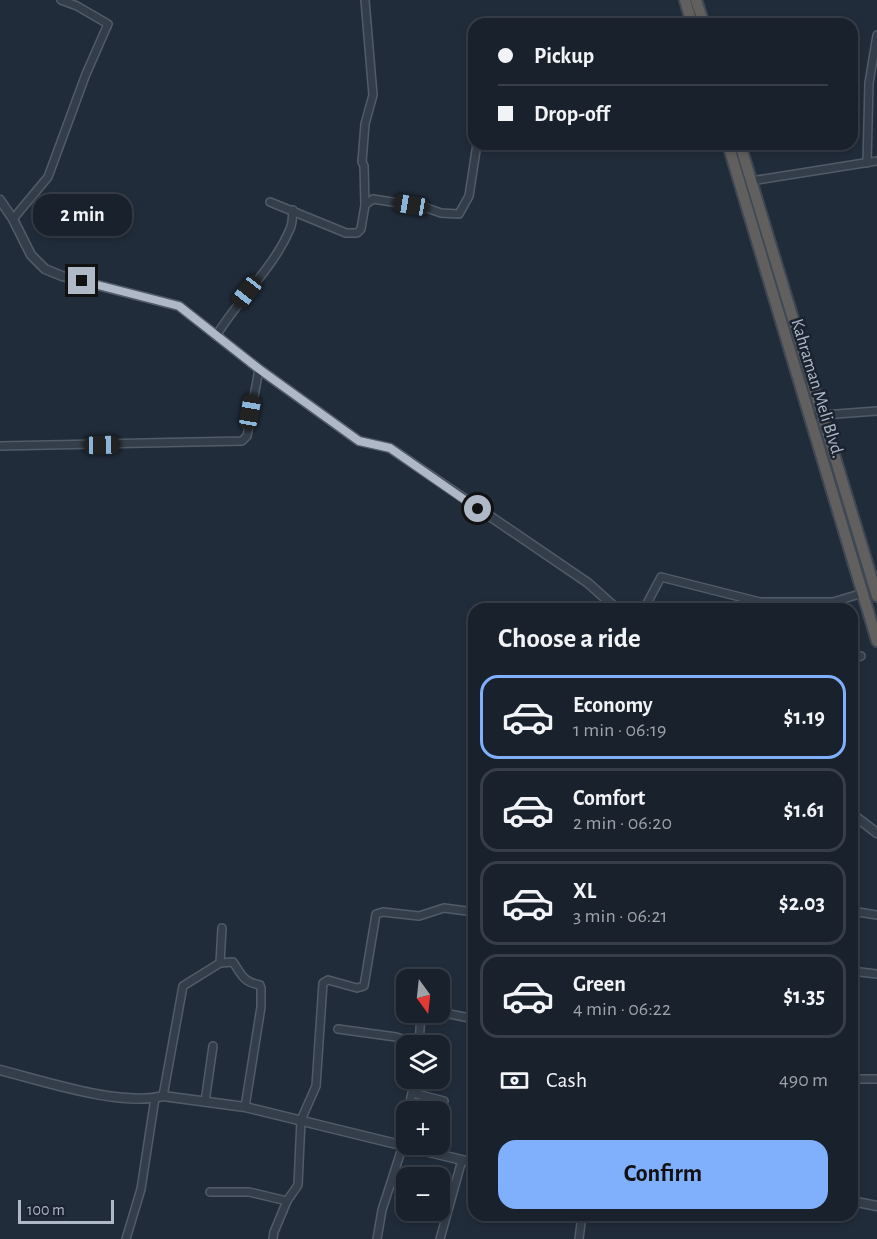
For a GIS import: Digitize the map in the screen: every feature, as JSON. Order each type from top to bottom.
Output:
[{"type":"highway","points":[[685,0],[690,18]]},
{"type":"highway","points":[[696,0],[702,18]]},
{"type":"highway","name":"Kahraman Meli Blvd.","points":[[730,150],[877,641]]},
{"type":"highway","name":"Kahraman Meli Blvd.","points":[[742,150],[874,579],[877,596]]},
{"type":"street","points":[[13,219],[48,177],[86,74],[108,24],[77,6],[61,0]]},
{"type":"street","points":[[270,202],[346,234],[357,233],[361,229],[364,205],[364,166],[362,162],[365,124],[374,95],[365,0]]},
{"type":"street","points":[[867,163],[869,83],[877,34]]},
{"type":"street","points":[[364,205],[373,199],[424,207],[441,213],[459,214],[469,196],[476,150]]},
{"type":"street","points":[[751,181],[877,161]]},
{"type":"street","points":[[1,202],[13,219],[31,255],[45,269],[62,276],[179,306],[259,369],[359,441],[390,448],[588,583],[610,603]]},
{"type":"street","points":[[216,336],[247,292],[263,276],[290,230],[293,210]]},
{"type":"street","points":[[0,446],[243,441],[247,436],[259,369]]},
{"type":"street","points":[[810,416],[822,413],[877,411]]},
{"type":"street","points":[[647,603],[661,577],[749,603]]},
{"type":"street","points":[[814,603],[833,602],[862,588],[874,579]]},
{"type":"street","points":[[858,819],[877,833]]},
{"type":"street","points":[[273,1239],[287,1201],[298,1185],[301,1120],[316,1086],[323,983],[328,980],[357,988],[364,986],[376,914],[383,912],[419,916],[444,908],[468,911]]},
{"type":"street","points":[[858,912],[877,915]]},
{"type":"street","points":[[220,963],[222,928]]},
{"type":"street","points":[[126,1239],[141,1189],[183,986],[220,963],[233,962],[245,980],[260,985],[261,988],[261,1007],[245,1107]]},
{"type":"street","points":[[858,972],[877,974]]},
{"type":"street","points":[[450,1014],[468,1018]]},
{"type":"street","points":[[338,1029],[396,1037]]},
{"type":"street","points":[[205,1102],[213,1046]]},
{"type":"street","points":[[0,1070],[106,1096],[159,1097],[245,1107],[396,1144]]},
{"type":"street","points":[[858,1078],[877,1079]]},
{"type":"street","points":[[411,1101],[414,1089]]},
{"type":"street","points":[[413,1093],[444,1101]]},
{"type":"street","points":[[377,1239],[382,1210],[399,1155]]},
{"type":"street","points":[[442,1155],[468,1162]]},
{"type":"street","points":[[440,1239],[462,1160]]},
{"type":"street","points":[[210,1192],[249,1192],[287,1201]]},
{"type":"street","points":[[858,1202],[877,1206]]},
{"type":"street","points":[[579,1239],[581,1221]]},
{"type":"route","points":[[82,281],[179,306],[259,369],[359,441],[390,448],[478,509]]}]
